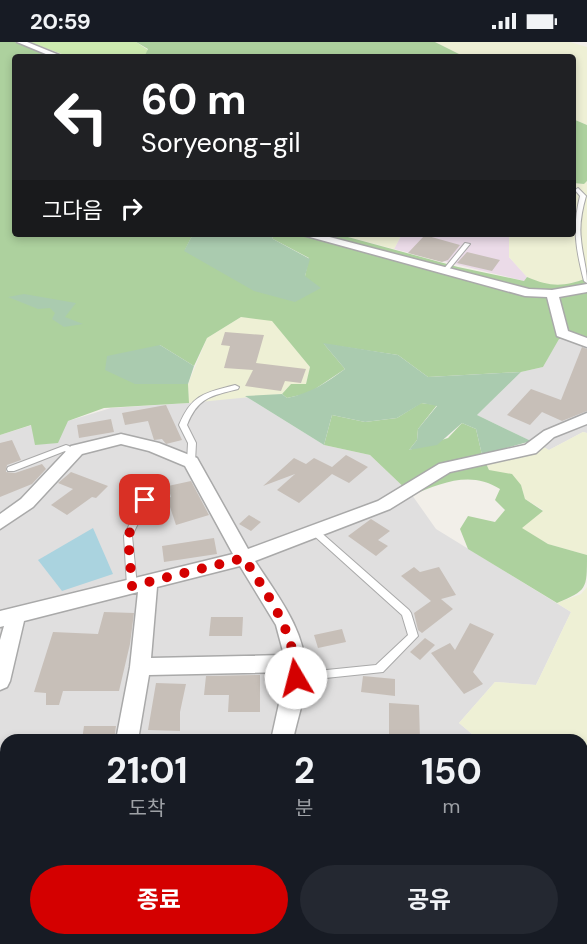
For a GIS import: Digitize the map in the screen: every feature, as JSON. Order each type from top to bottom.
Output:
[{"type":"street","points":[[21,42],[52,54]]},
{"type":"street","points":[[315,237],[530,293],[552,294],[587,288]]},
{"type":"street","points":[[552,294],[562,333],[587,344]]},
{"type":"street","points":[[0,681],[8,616],[244,558],[384,506],[445,468],[530,449],[549,434],[587,418]]},
{"type":"street","points":[[0,523],[27,503],[77,450],[121,439],[154,447],[191,462],[244,558],[285,622],[296,670],[283,734]]},
{"type":"street","points":[[128,734],[140,667],[140,584]]},
{"type":"street","points":[[140,667],[296,670]]},
{"type":"lane","points":[[578,190],[583,196],[579,209],[576,241],[587,281]]},
{"type":"lane","points":[[445,271],[467,244]]},
{"type":"lane","points":[[191,462],[192,443],[183,425],[189,409],[202,396],[235,387]]},
{"type":"lane","points":[[11,469],[66,448],[73,454]]},
{"type":"lane","points":[[140,584],[128,536],[145,500]]},
{"type":"lane","points":[[296,670],[379,669],[413,636],[406,614],[314,531]]},
{"type":"shaded area","points":[[400,237],[509,237],[509,257],[527,277],[524,281],[394,249]]},
{"type":"shaded area","points":[[558,339],[587,339],[587,433],[583,432],[549,450],[477,415],[521,372],[543,367]]},
{"type":"shaded area","points":[[245,396],[324,445],[370,455],[412,495],[436,529],[571,612],[536,685],[495,682],[459,723],[472,734],[0,734],[0,435],[32,425],[68,421],[111,408],[189,403]]},
{"type":"green space","points":[[0,42],[15,42],[45,54],[12,54],[12,237],[192,237],[185,250],[305,276],[309,258],[272,237],[348,237],[458,267],[524,281],[527,277],[557,285],[587,278],[587,339],[559,339],[543,367],[521,372],[428,377],[398,355],[324,344],[345,369],[309,393],[287,398],[282,394],[291,384],[306,384],[310,367],[272,321],[241,317],[207,338],[194,366],[160,345],[135,384],[188,384],[189,403],[104,408],[68,421],[58,443],[35,445],[31,425],[0,435]]},
{"type":"green space","points":[[29,42],[136,42],[148,50],[146,54],[62,54]]},
{"type":"green space","points":[[136,42],[435,42],[459,54],[146,54],[148,49]]},
{"type":"green space","points":[[435,42],[570,42],[587,47],[587,125],[576,120],[576,54],[459,54]]},
{"type":"green space","points":[[576,120],[587,125],[587,181],[584,184],[576,183]]},
{"type":"green space","points":[[587,181],[587,278],[569,285],[547,286],[527,277],[509,257],[509,237],[576,237],[576,183],[584,184]]},
{"type":"green space","points":[[191,237],[272,237],[310,259],[305,276],[321,288],[295,302],[254,291],[184,251]]},
{"type":"green space","points":[[348,237],[400,237],[394,249]]},
{"type":"green space","points":[[24,294],[76,303],[65,317],[83,324],[64,327],[52,319],[55,313],[50,308],[38,309],[8,297]]},
{"type":"green space","points":[[241,317],[272,320],[310,367],[306,384],[291,384],[282,394],[189,403],[188,384],[207,338]]},
{"type":"green space","points":[[323,343],[398,355],[428,377],[521,372],[477,415],[531,441],[482,455],[476,429],[462,423],[437,445],[409,450],[417,440],[418,429],[437,406],[422,403],[397,418],[365,422],[332,415],[324,445],[245,396],[282,394],[287,398],[318,387],[331,379],[345,369]]},
{"type":"green space","points":[[160,345],[194,366],[188,384],[135,384],[105,370],[107,356]]},
{"type":"green space","points":[[421,403],[437,405],[418,429],[417,440],[409,450],[448,438],[462,423],[476,429],[482,455],[489,470],[512,474],[521,485],[525,499],[543,511],[522,528],[548,544],[587,555],[587,575],[580,591],[557,603],[468,549],[460,529],[468,516],[495,522],[505,510],[495,500],[500,489],[489,483],[467,479],[434,486],[412,495],[370,455],[324,445],[332,415],[365,422],[397,418]]},
{"type":"green space","points":[[583,432],[587,433],[587,555],[548,544],[521,528],[543,510],[525,499],[521,485],[489,470],[486,463],[542,446],[549,450]]},
{"type":"green space","points":[[587,587],[587,734],[472,734],[459,723],[495,682],[536,685],[571,612],[557,603],[581,594]]},
{"type":"water","points":[[93,528],[113,574],[62,591],[38,560]]},
{"type":"building","points":[[423,237],[460,245],[448,260],[442,262],[408,253]]},
{"type":"building","points":[[467,252],[500,260],[492,271],[457,263]]},
{"type":"building","points":[[225,332],[264,335],[256,363],[306,369],[301,383],[285,381],[281,391],[245,386],[253,370],[224,368],[230,346],[221,345]]},
{"type":"building","points":[[582,347],[587,349],[587,411],[562,421],[542,412],[530,425],[507,415],[531,389],[561,400]]},
{"type":"building","points":[[166,405],[182,440],[166,444],[162,439],[154,440],[148,421],[125,425],[122,413]]},
{"type":"building","points":[[111,419],[114,432],[79,438],[77,425]]},
{"type":"building","points":[[12,440],[21,460],[7,465],[6,472],[15,473],[42,464],[46,469],[32,484],[0,497],[0,443]]},
{"type":"building","points":[[346,455],[368,467],[349,483],[332,474],[299,503],[277,490],[295,474],[263,486],[294,458],[306,464],[314,458],[332,467]]},
{"type":"building","points":[[71,472],[108,486],[96,498],[92,497],[67,515],[51,505],[73,489],[58,483]]},
{"type":"building","points":[[191,481],[209,515],[176,525],[167,498],[171,497],[168,486]]},
{"type":"building","points":[[249,515],[261,522],[251,531],[239,524]]},
{"type":"building","points":[[371,519],[390,531],[378,540],[388,546],[376,556],[348,536]]},
{"type":"building","points":[[214,538],[217,554],[164,562],[162,546]]},
{"type":"building","points":[[414,567],[420,572],[439,567],[456,595],[441,599],[453,609],[422,633],[418,630],[414,613],[431,601],[401,576]]},
{"type":"building","points":[[104,612],[134,613],[130,644],[119,691],[63,691],[59,705],[46,705],[46,693],[34,692],[53,632],[98,634]]},
{"type":"building","points":[[211,617],[243,617],[242,636],[209,636]]},
{"type":"building","points":[[470,623],[494,634],[473,672],[483,684],[464,694],[431,653],[450,643],[455,650]]},
{"type":"building","points":[[342,629],[346,642],[318,648],[314,635]]},
{"type":"building","points":[[425,638],[435,645],[420,660],[410,652]]},
{"type":"building","points":[[260,675],[260,712],[228,712],[229,695],[204,695],[206,676]]},
{"type":"building","points":[[363,676],[395,679],[395,696],[361,692]]},
{"type":"building","points":[[156,683],[186,684],[180,712],[180,731],[148,730]]},
{"type":"building","points":[[389,703],[419,705],[420,734],[389,734]]},
{"type":"building","points":[[84,726],[116,726],[115,734],[83,734]]},
{"type":"route","points":[[145,500],[128,536],[132,586],[244,558],[285,622],[296,663],[296,678]]}]
